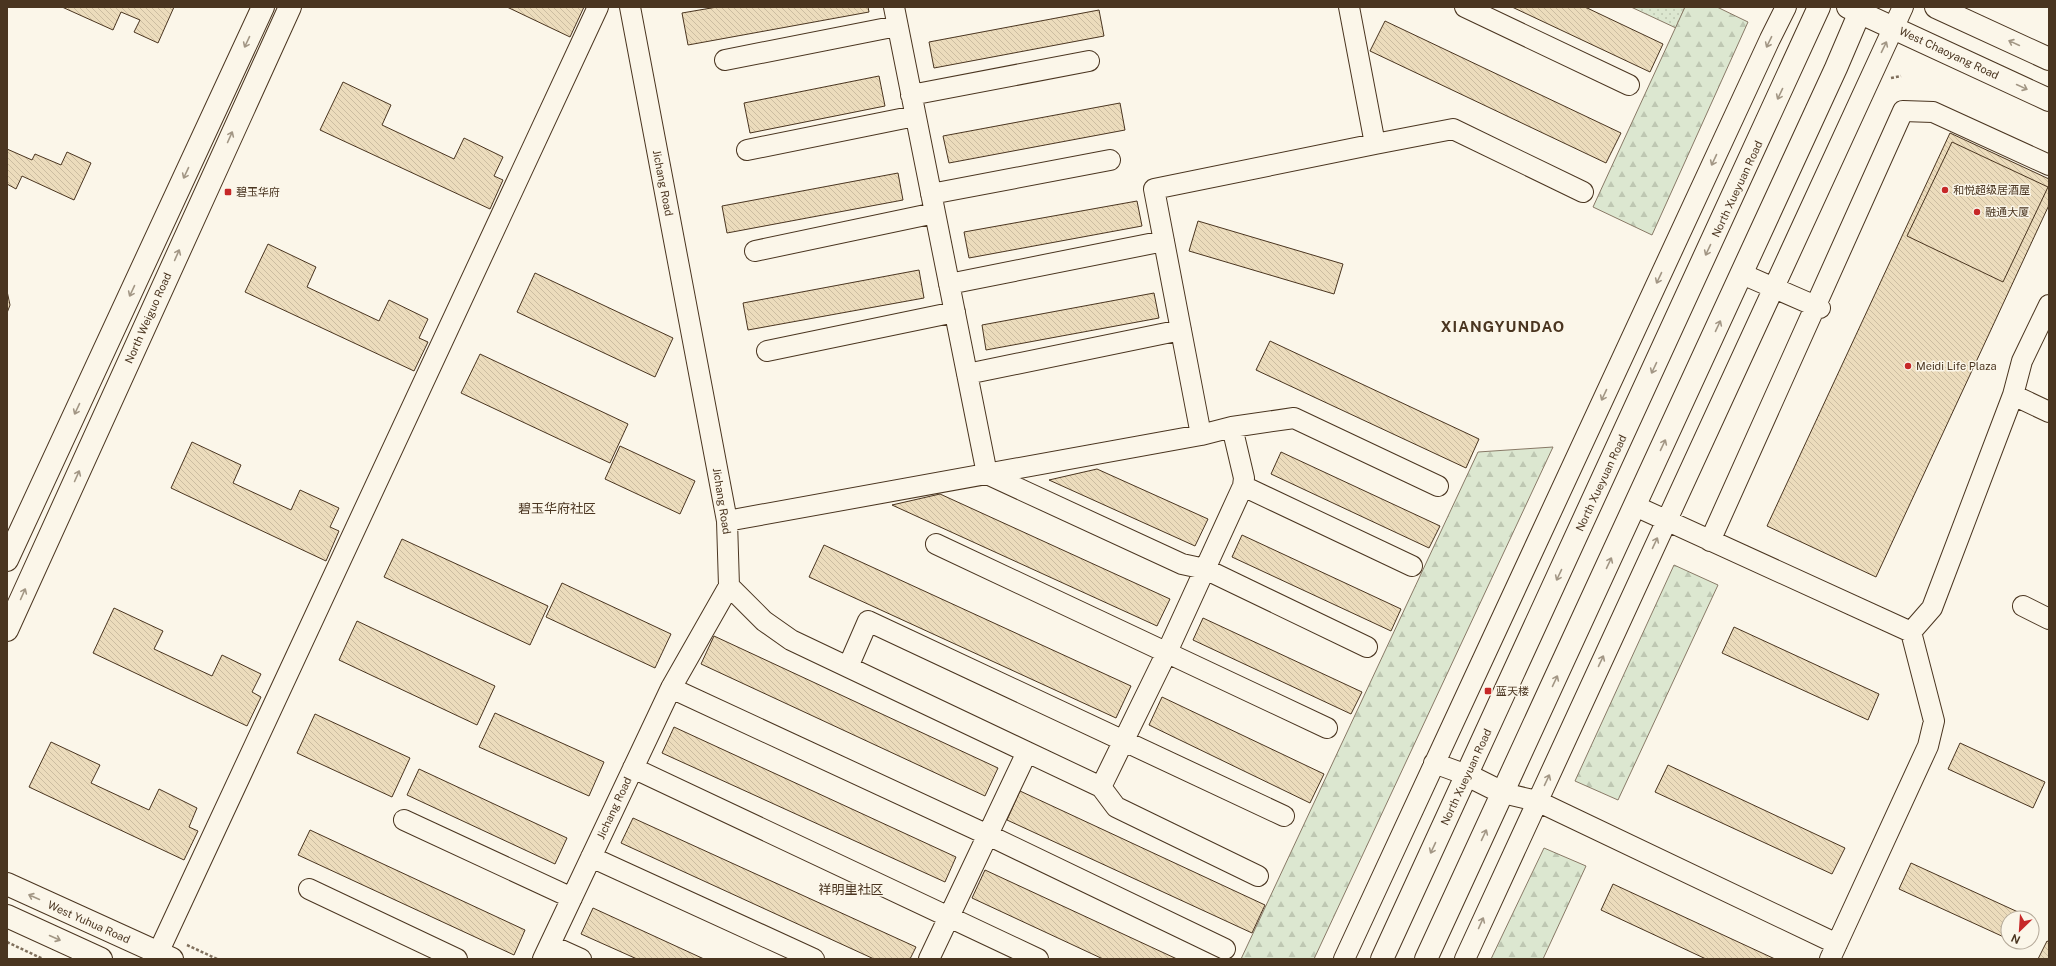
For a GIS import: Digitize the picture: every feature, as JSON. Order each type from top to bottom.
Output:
[{"type":"main road","points":[[7,560],[263,7]]},
{"type":"main road","name":"North Weiguo Road","points":[[7,630],[290,7]]},
{"type":"main road","name":"North Xueyuan Road","points":[[1382,959],[1819,7]]},
{"type":"main road","points":[[1936,7],[2049,59]]},
{"type":"main road","points":[[1426,959],[1836,68],[1856,9]]},
{"type":"main road","name":"West Chaoyang Road","points":[[1856,9],[1893,28],[2049,100]]},
{"type":"main road","points":[[1467,775],[1503,793]]},
{"type":"main road","name":"West Yuhua Road","points":[[7,884],[165,956]]},
{"type":"main road","points":[[7,916],[100,959]]},
{"type":"street","points":[[165,956],[598,7]]},
{"type":"street","name":"Jichang Road","points":[[546,952],[671,688],[729,586],[727,521],[630,7]]},
{"type":"street","points":[[1349,7],[1375,144]]},
{"type":"street","points":[[1465,7],[1629,85]]},
{"type":"street","points":[[1344,959],[1786,7]]},
{"type":"street","points":[[1465,959],[1903,7]]},
{"type":"street","points":[[726,60],[897,12],[915,116],[987,474]]},
{"type":"street","points":[[911,95],[1089,61]]},
{"type":"street","points":[[1713,542],[1818,307],[1910,110],[1933,112],[2049,165]]},
{"type":"street","points":[[747,150],[915,116]]},
{"type":"street","points":[[1201,435],[1154,189],[1453,129],[1583,192]]},
{"type":"street","points":[[931,194],[1110,160]]},
{"type":"street","points":[[755,250],[935,213]]},
{"type":"street","points":[[949,284],[1164,240]]},
{"type":"street","points":[[1742,274],[1818,307]]},
{"type":"street","points":[[1911,632],[1932,608],[2013,395],[2022,361],[2049,305]]},
{"type":"street","points":[[767,351],[955,312]]},
{"type":"street","points":[[967,374],[1181,330]]},
{"type":"street","points":[[2013,395],[2049,412]]},
{"type":"street","points":[[727,521],[1201,435],[1232,427],[1294,418],[1438,486]]},
{"type":"street","points":[[1101,787],[1167,652],[1243,486],[1244,478],[1232,427]]},
{"type":"street","points":[[987,474],[1182,564],[1205,569],[1367,647]]},
{"type":"street","points":[[1243,486],[1412,566]]},
{"type":"street","points":[[1635,506],[1911,632]]},
{"type":"street","points":[[936,544],[1327,728]]},
{"type":"street","points":[[729,586],[764,621],[791,640],[1101,787],[1116,806],[1258,876]]},
{"type":"street","points":[[2023,606],[2049,619]]},
{"type":"street","points":[[848,667],[868,621],[1284,816]]},
{"type":"street","points":[[1503,793],[1536,802],[1834,951],[1928,746],[1934,721],[1911,632]]},
{"type":"street","points":[[671,688],[988,835],[1225,949]]},
{"type":"street","points":[[929,959],[1027,752]]},
{"type":"street","points":[[1434,763],[1467,775]]},
{"type":"street","points":[[633,768],[1038,959]]},
{"type":"street","points":[[404,820],[572,898]]},
{"type":"street","points":[[591,857],[814,959]]},
{"type":"street","points":[[309,889],[457,959]]},
{"type":"street","points":[[546,952],[581,959]]},
{"type":"path","points":[[7,942],[43,959]]},
{"type":"green space","points":[[1631,7],[1685,7],[1676,28]]},
{"type":"green space","points":[[1685,7],[1717,7],[1748,22],[1652,235],[1593,207]]},
{"type":"green space","points":[[1553,447],[1314,959],[1241,959],[1478,452]]},
{"type":"green space","points":[[1674,565],[1718,585],[1618,800],[1575,781]]},
{"type":"green space","points":[[1544,848],[1586,866],[1543,959],[1491,959]]},
{"type":"building","points":[[62,7],[174,7],[158,43],[134,32],[140,20],[121,12],[113,30]]},
{"type":"building","points":[[507,7],[584,7],[570,37]]},
{"type":"building","points":[[717,7],[868,7],[869,12],[688,45],[682,13]]},
{"type":"building","points":[[1512,7],[1585,7],[1663,44],[1650,72]]},
{"type":"building","points":[[1099,10],[1104,36],[934,68],[929,42]]},
{"type":"building","points":[[1385,21],[1621,133],[1606,163],[1370,51]]},
{"type":"building","points":[[879,76],[885,106],[750,133],[744,103]]},
{"type":"building","points":[[343,82],[391,105],[382,125],[454,159],[464,138],[503,157],[494,176],[503,180],[490,209],[320,130]]},
{"type":"building","points":[[1120,103],[1125,130],[949,163],[943,136]]},
{"type":"building","name":"Meidi Life Plaza","points":[[1950,133],[2049,179],[2049,205],[1876,577],[1767,526]]},
{"type":"building","name":"融通大厦","points":[[1952,142],[2048,187],[2003,282],[1907,236]]},
{"type":"building","points":[[7,149],[32,160],[35,154],[61,165],[67,152],[91,163],[74,200],[22,176],[16,189],[7,184]]},
{"type":"building","points":[[898,173],[903,200],[727,233],[722,206]]},
{"type":"building","points":[[1137,201],[1142,226],[969,258],[964,232]]},
{"type":"building","points":[[1198,221],[1343,264],[1334,294],[1189,251]]},
{"type":"building","points":[[268,244],[316,267],[307,287],[379,321],[389,300],[428,319],[419,338],[428,342],[414,371],[245,292]]},
{"type":"building","points":[[919,270],[924,298],[748,330],[743,303]]},
{"type":"building","points":[[535,273],[673,338],[655,377],[517,312]]},
{"type":"building","points":[[7,291],[10,305],[7,313]]},
{"type":"building","points":[[1154,293],[1159,318],[986,350],[982,325]]},
{"type":"building","points":[[1270,341],[1479,439],[1466,468],[1256,370]]},
{"type":"building","points":[[480,354],[628,424],[610,463],[461,393]]},
{"type":"building","points":[[192,442],[241,465],[233,483],[291,510],[300,490],[339,508],[330,527],[339,531],[326,561],[171,488]]},
{"type":"building","points":[[620,446],[695,481],[680,514],[605,479]]},
{"type":"building","points":[[1281,452],[1440,526],[1429,548],[1271,474]]},
{"type":"building","points":[[1097,469],[1208,519],[1195,546],[1049,480]]},
{"type":"building","points":[[940,494],[1170,599],[1157,626],[892,505]]},
{"type":"building","points":[[1242,535],[1401,609],[1391,631],[1232,557]]},
{"type":"building","points":[[402,539],[548,606],[530,645],[384,577]]},
{"type":"building","points":[[824,545],[1131,686],[1116,718],[809,577]]},
{"type":"building","points":[[562,583],[671,634],[655,668],[546,617]]},
{"type":"building","points":[[114,608],[163,631],[154,649],[212,676],[222,655],[261,674],[252,692],[261,697],[247,726],[93,653]]},
{"type":"building","points":[[1203,618],[1362,692],[1351,714],[1193,640]]},
{"type":"building","points":[[357,621],[495,686],[477,725],[339,660]]},
{"type":"building","points":[[1734,627],[1879,694],[1868,720],[1722,653]]},
{"type":"building","points":[[714,636],[998,768],[985,796],[701,664]]},
{"type":"building","points":[[1162,697],[1324,774],[1310,803],[1149,725]]},
{"type":"building","points":[[495,713],[604,762],[589,796],[479,747]]},
{"type":"building","points":[[315,714],[410,758],[392,797],[297,753]]},
{"type":"building","points":[[674,727],[956,857],[945,882],[662,753]]},
{"type":"building","points":[[51,742],[100,765],[91,783],[149,810],[159,789],[197,808],[189,827],[198,831],[184,860],[29,787]]},
{"type":"building","points":[[1960,743],[2045,782],[2033,808],[1948,769]]},
{"type":"building","points":[[1668,765],[1845,848],[1832,874],[1655,792]]},
{"type":"building","points":[[419,769],[567,838],[555,864],[407,795]]},
{"type":"building","points":[[1020,791],[1265,905],[1252,933],[1007,820]]},
{"type":"building","points":[[633,818],[916,947],[910,959],[874,959],[621,843]]},
{"type":"building","points":[[310,830],[525,930],[514,955],[298,855]]},
{"type":"building","points":[[1911,863],[2014,910],[2000,910],[2000,935],[1899,889]]},
{"type":"building","points":[[985,870],[1177,959],[1103,959],[972,898]]},
{"type":"building","points":[[1613,884],[1775,959],[1706,959],[1601,910]]},
{"type":"building","points":[[593,908],[704,959],[637,959],[581,934]]},
{"type":"building","points":[[2047,941],[2049,942],[2049,959],[2038,959]]},
{"type":"place","name":"和悦超级居酒屋","points":[[1945,190]]},
{"type":"place","name":"碧玉华府","points":[[228,192]]},
{"type":"place","name":"融通大厦","points":[[1977,212]]},
{"type":"place","name":"Meidi Life Plaza","points":[[1908,366]]},
{"type":"place","name":"蓝天楼","points":[[1488,691]]},
{"type":"district","name":"XIANGYUNDAO","points":[[1503,327]]},
{"type":"district","name":"碧玉华府社区","points":[[557,508]]},
{"type":"district","name":"祥明里社区","points":[[851,889]]}]
